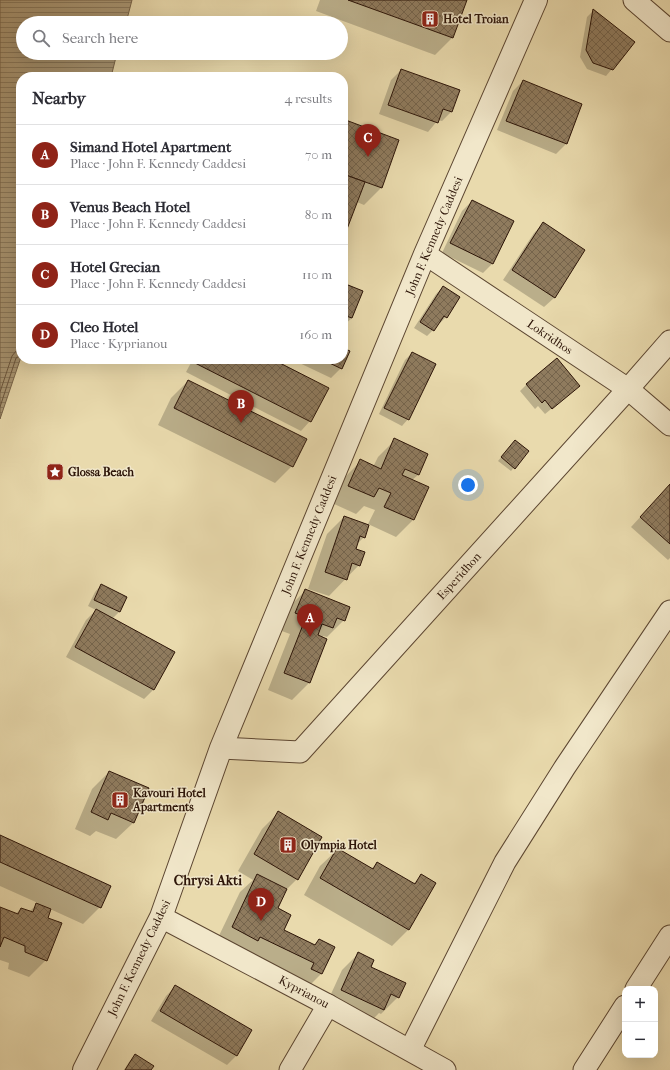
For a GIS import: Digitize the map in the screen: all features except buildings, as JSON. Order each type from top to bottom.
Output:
[{"type":"street","name":"John F. Kennedy Caddesi","points":[[84,1070],[161,917],[221,748],[425,254],[536,0]]},
{"type":"street","points":[[634,0],[670,31]]},
{"type":"street","name":"Lokridhos","points":[[425,254],[628,389],[670,425]]},
{"type":"street","name":"Esperidhon","points":[[221,748],[300,752],[670,341]]},
{"type":"street","points":[[410,1050],[505,862],[565,767],[670,611]]},
{"type":"street","name":"Kyprianou","points":[[161,917],[328,1004],[446,1070]]},
{"type":"street","points":[[638,986],[670,936]]},
{"type":"street","points":[[290,1070],[328,1004]]},
{"type":"street","points":[[584,1070],[622,1011]]},
{"type":"water","points":[[0,0],[132,0],[128,16],[16,16],[16,60],[115,60],[112,72],[16,72],[16,364],[19,364],[0,419]]},
{"type":"place","name":"Hotel Troian","points":[[430,19]]},
{"type":"place","name":"Hotel Grecian","points":[[368,157]]},
{"type":"place","name":"Venus Beach Hotel","points":[[241,423]]},
{"type":"place","name":"Glossa Beach","points":[[55,472]]},
{"type":"place","name":"Simand Hotel Apartment","points":[[310,637]]},
{"type":"place","name":"Kavouri Hotel Apartments","points":[[120,800]]},
{"type":"place","name":"Olympia Hotel","points":[[288,845]]},
{"type":"place","name":"Cleo Hotel","points":[[261,921]]},
{"type":"district","name":"Chrysi Akti","points":[[208,880]]}]
